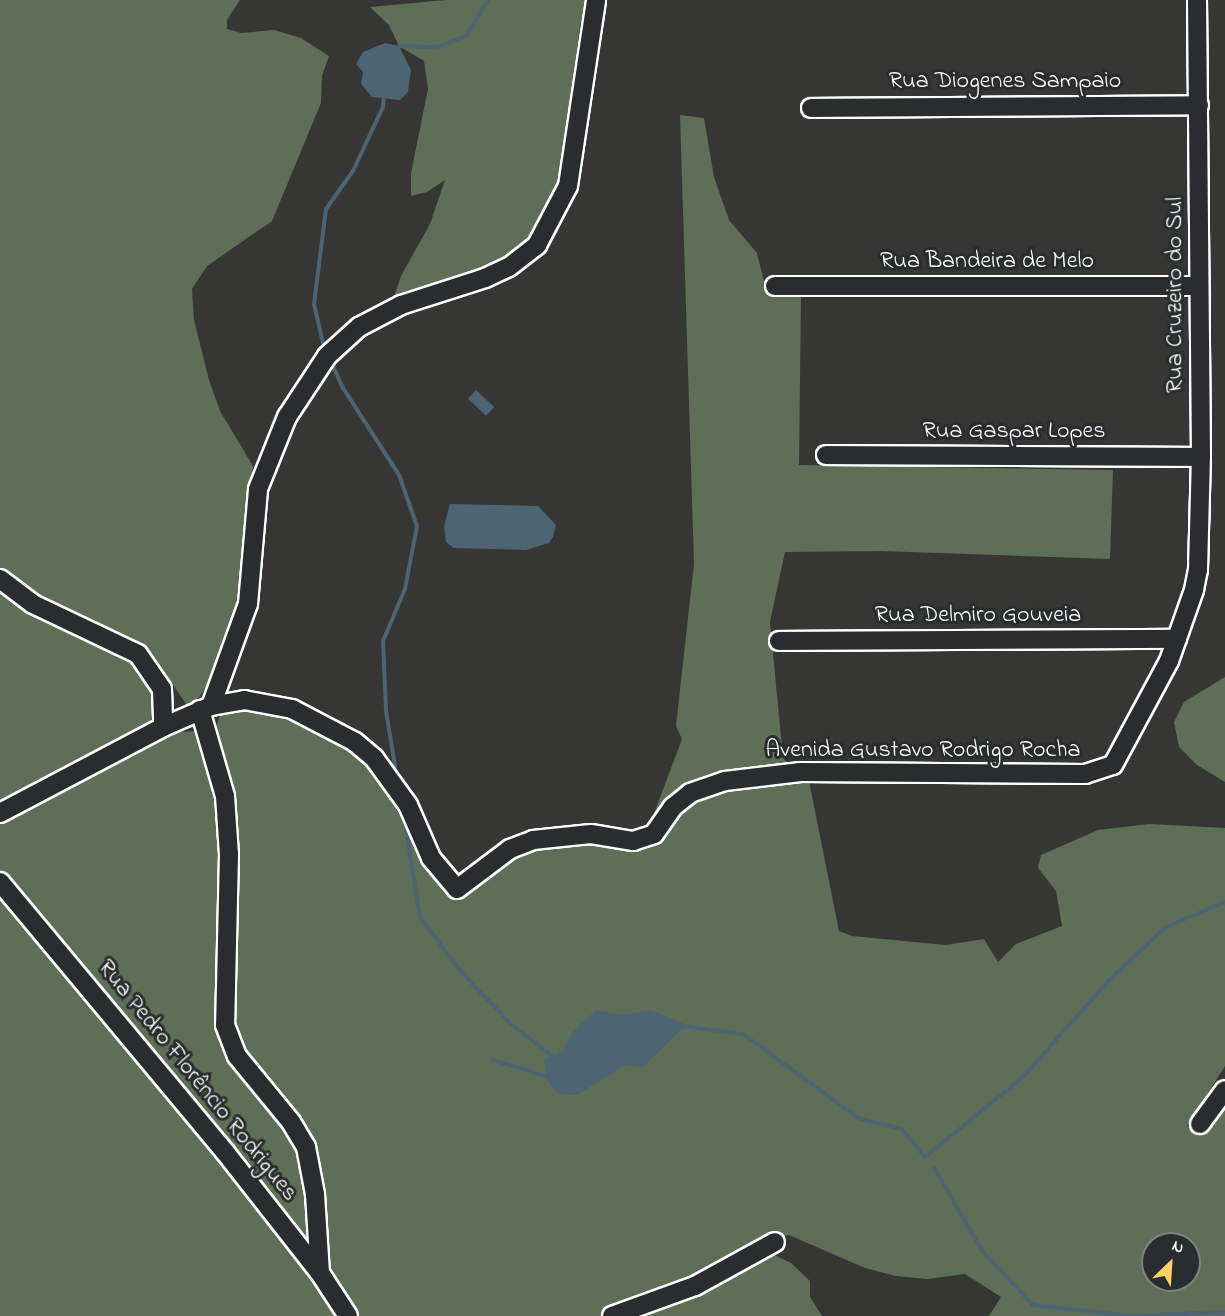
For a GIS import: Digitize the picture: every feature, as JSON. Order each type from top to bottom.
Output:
[{"type":"street","points":[[320,1273],[315,1194],[306,1147],[291,1122],[237,1056],[225,1025],[229,854],[225,796],[205,708],[248,604],[258,489],[287,417],[327,356],[359,327],[401,305],[485,278],[525,256],[537,245],[568,186],[596,0]]},
{"type":"street","name":"Rua Cruzeiro do Sul","points":[[1194,590],[1200,536],[1201,457],[1197,0]]},
{"type":"street","name":"Rua Diogenes Sampaio","points":[[811,108],[1199,105]]},
{"type":"street","name":"Rua Bandeira de Melo","points":[[776,286],[1198,286]]},
{"type":"street","name":"Rua Gaspar Lopes","points":[[826,455],[1201,457]]},
{"type":"street","points":[[0,579],[33,604],[138,654],[162,689],[163,727]]},
{"type":"street","name":"Avenida Gustavo Rodrigo Rocha","points":[[205,708],[244,700],[273,703],[355,742],[391,777],[430,858],[457,889],[510,849],[533,840],[591,834],[633,841],[649,836],[658,831],[673,807],[690,793],[725,781],[787,773],[1046,775],[1105,770],[1117,762],[1129,742],[1177,639],[1194,590]]},
{"type":"street","name":"Rua Delmiro Gouveia","points":[[779,640],[1177,639]]},
{"type":"street","points":[[0,813],[163,727],[205,708]]},
{"type":"street","name":"Rua Pedro Florêncio Rodrigues","points":[[0,882],[225,1152],[320,1273],[348,1316]]},
{"type":"street","points":[[1200,1124],[1225,1089]]},
{"type":"street","points":[[612,1316],[695,1286],[775,1242]]},
{"type":"green space","points":[[0,0],[240,0],[227,20],[227,29],[241,33],[274,30],[301,38],[329,56],[322,76],[321,103],[272,221],[207,266],[192,289],[194,320],[209,380],[220,411],[253,466],[246,570],[236,611],[217,671],[195,703],[186,704],[160,666],[141,647],[25,590],[0,569]]},
{"type":"green space","points":[[446,0],[587,0],[580,25],[564,169],[544,220],[532,240],[504,260],[393,300],[401,276],[430,224],[445,180],[427,192],[411,196],[411,173],[428,89],[424,61],[399,46],[389,25],[370,7]]},
{"type":"green space","points":[[680,115],[704,118],[714,177],[729,220],[757,253],[766,290],[801,296],[799,465],[1113,470],[1110,559],[881,551],[785,552],[770,622],[783,758],[809,781],[839,931],[852,936],[946,945],[984,939],[998,962],[1016,944],[1062,926],[1056,891],[1038,868],[1041,855],[1098,830],[1149,824],[1225,828],[1225,1066],[1187,1126],[1202,1133],[1225,1099],[1225,1316],[989,1316],[1001,1297],[965,1274],[927,1279],[896,1276],[865,1268],[789,1235],[767,1239],[708,1270],[717,1285],[772,1254],[791,1263],[810,1281],[810,1297],[822,1316],[0,1316],[0,586],[125,652],[139,665],[155,695],[155,711],[149,725],[180,732],[215,730],[220,715],[248,708],[309,727],[356,753],[385,788],[426,865],[447,893],[500,851],[637,836],[649,827],[682,739],[676,726],[694,564]]},
{"type":"green space","points":[[1225,677],[1225,782],[1197,765],[1179,747],[1174,722],[1184,702]]},
{"type":"water","points":[[385,43],[399,46],[411,70],[408,92],[400,100],[372,97],[361,84],[363,72],[356,64],[363,52]]},
{"type":"water","points":[[476,390],[494,407],[486,416],[468,399]]},
{"type":"water","points":[[450,504],[538,506],[556,525],[553,537],[549,543],[526,550],[454,548],[446,542],[444,526]]},
{"type":"water","points":[[596,1010],[623,1015],[651,1010],[686,1025],[643,1067],[625,1065],[577,1095],[558,1094],[546,1078],[544,1060],[563,1051],[572,1033]]},
{"type":"waterway","points":[[396,50],[399,46],[437,47],[466,36],[488,0]]},
{"type":"waterway","points":[[323,343],[314,304],[326,209],[353,171],[383,107],[384,96]]},
{"type":"waterway","points":[[333,366],[343,388],[399,475],[417,526],[405,589],[383,641],[386,711],[395,766]]},
{"type":"waterway","points":[[404,818],[420,917],[463,974],[511,1024],[555,1058]]},
{"type":"waterway","points":[[681,1026],[743,1034],[858,1118],[902,1129],[925,1157],[1022,1078],[1112,977],[1166,927],[1225,902]]},
{"type":"waterway","points":[[493,1060],[549,1077]]},
{"type":"waterway","points":[[934,1168],[983,1252],[1033,1305],[1129,1316],[1225,1312]]}]
